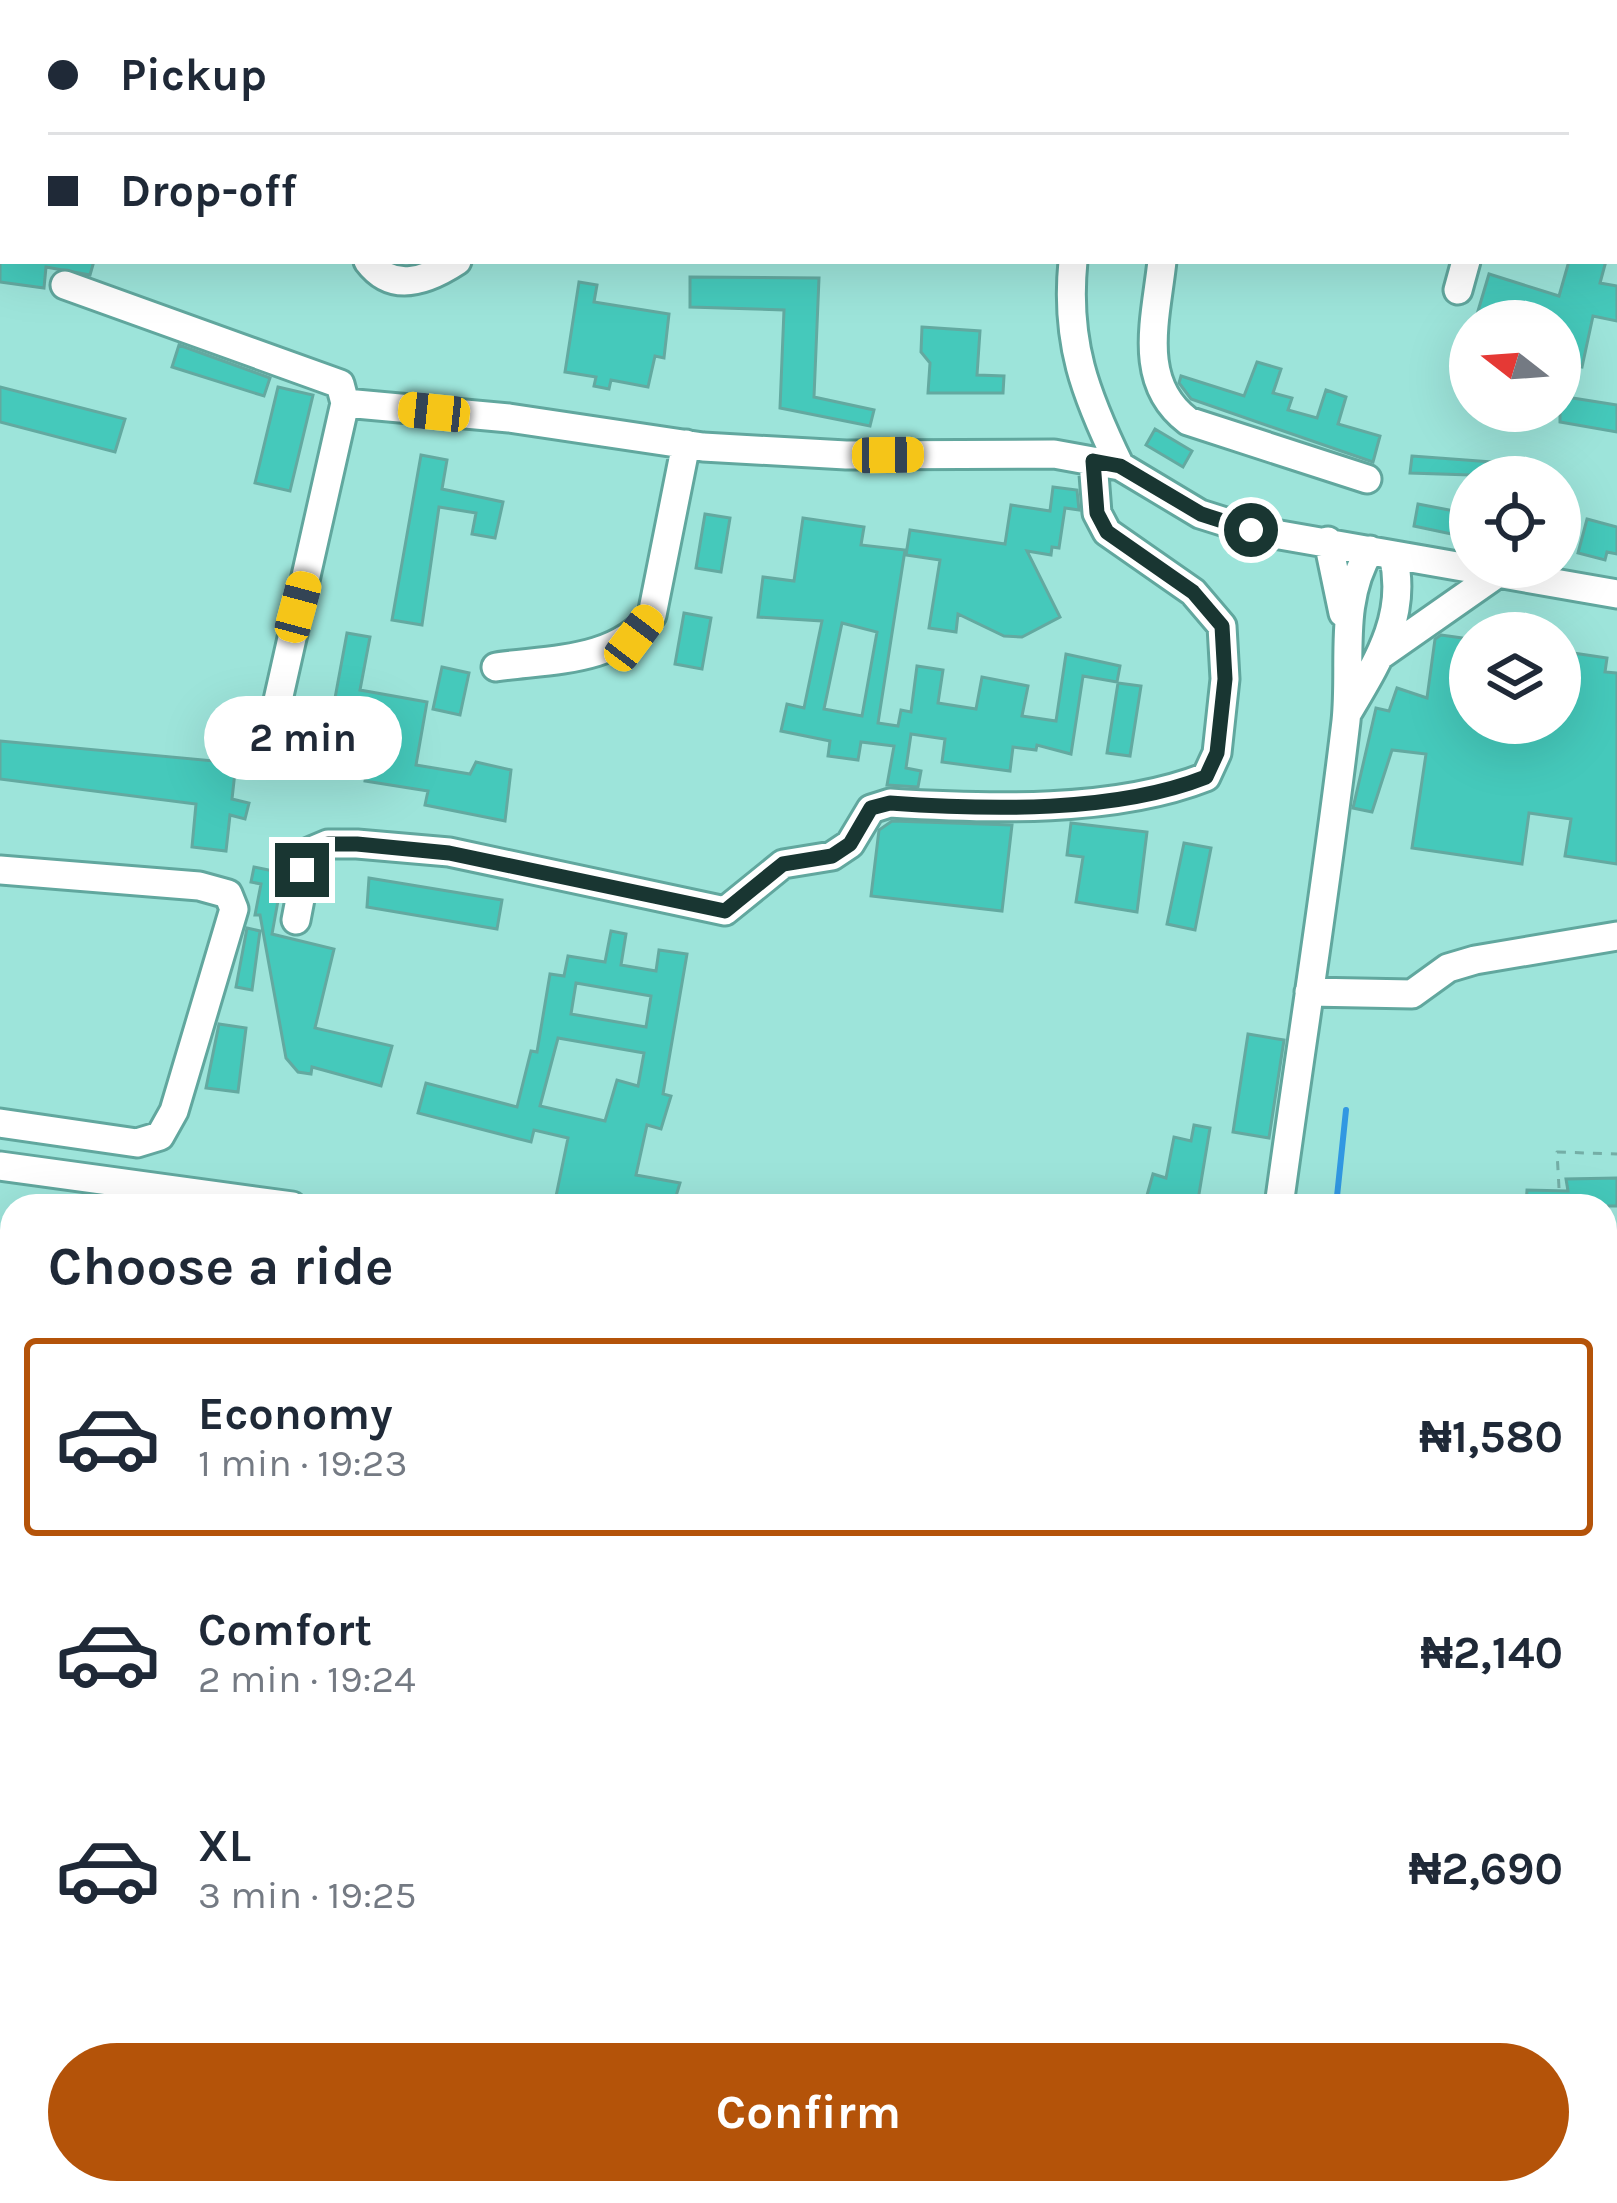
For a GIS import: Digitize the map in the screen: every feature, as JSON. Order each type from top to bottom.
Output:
[{"type":"street","points":[[372,264],[388,278],[405,282],[438,274],[453,264]]},
{"type":"street","points":[[296,920],[309,852],[328,844],[449,853],[725,911],[783,864],[832,856],[850,844],[871,808],[890,803],[1122,801],[1163,794],[1206,777],[1217,753],[1223,697],[1222,626],[1193,592],[1107,532],[1097,513],[1106,464],[1083,388],[1069,307],[1073,264]]},
{"type":"street","points":[[1162,264],[1154,362],[1158,390],[1171,408],[1188,421],[1367,479]]},
{"type":"street","points":[[1458,290],[1465,264]]},
{"type":"street","points":[[65,285],[340,384],[345,404],[267,749]]},
{"type":"street","points":[[345,404],[509,418],[686,445],[846,455],[1054,454],[1106,464],[1201,514],[1251,530],[1449,566]]},
{"type":"street","points":[[496,667],[611,650],[634,638],[652,615],[686,445]]},
{"type":"street","points":[[1328,541],[1349,635]]},
{"type":"street","points":[[1281,1194],[1346,716],[1355,574],[1381,552]]},
{"type":"street","points":[[1346,716],[1382,655],[1398,603],[1381,552]]},
{"type":"street","points":[[1382,655],[1477,588]]},
{"type":"street","points":[[1576,588],[1617,594]]},
{"type":"street","points":[[0,870],[199,886],[228,894],[235,909],[174,1111],[160,1136],[137,1143],[0,1123]]},
{"type":"street","points":[[1309,992],[1412,994],[1448,968],[1475,960],[1617,936]]},
{"type":"street","points":[[0,1166],[204,1194]]},
{"type":"path","points":[[1559,1194],[1557,1152],[1617,1154]]},
{"type":"building","points":[[0,264],[93,264],[90,275],[46,267],[44,288],[0,282]]},
{"type":"building","points":[[1568,264],[1605,264],[1600,283],[1617,286],[1617,321],[1593,316],[1581,367],[1581,300],[1481,300],[1489,274],[1559,296]]},
{"type":"building","points":[[690,277],[819,278],[814,397],[874,410],[870,426],[780,408],[784,310],[690,307]]},
{"type":"building","points":[[579,282],[597,285],[594,302],[669,314],[664,358],[655,356],[648,387],[611,380],[609,389],[594,386],[596,377],[565,372]]},
{"type":"building","points":[[922,327],[980,331],[977,375],[1004,376],[1003,393],[928,393],[930,363],[921,352]]},
{"type":"building","points":[[179,345],[270,378],[264,396],[172,367]]},
{"type":"building","points":[[1257,362],[1281,369],[1273,393],[1292,398],[1288,410],[1317,418],[1326,390],[1346,397],[1338,424],[1380,436],[1373,462],[1191,399],[1179,383],[1181,376],[1244,396]]},
{"type":"building","points":[[0,387],[125,419],[115,452],[0,422]]},
{"type":"building","points":[[278,387],[313,395],[290,491],[255,483]]},
{"type":"building","points":[[1581,399],[1617,405],[1617,432],[1581,426]]},
{"type":"building","points":[[1155,429],[1192,451],[1183,467],[1146,445]]},
{"type":"building","points":[[421,455],[447,460],[442,489],[503,502],[495,538],[472,534],[476,513],[439,507],[422,625],[392,620]]},
{"type":"building","points":[[1412,456],[1449,459],[1449,474],[1410,473]]},
{"type":"building","points":[[1053,487],[1077,490],[1079,510],[1065,508],[1059,548],[1052,547],[1051,555],[1027,551],[1060,617],[1022,637],[1004,636],[958,614],[956,632],[929,628],[940,560],[906,555],[910,530],[1005,544],[1011,505],[1050,511]]},
{"type":"building","points":[[1418,504],[1449,510],[1449,534],[1414,526]]},
{"type":"building","points":[[705,514],[730,518],[721,572],[696,568]]},
{"type":"building","points":[[803,518],[864,527],[861,545],[905,550],[878,723],[898,726],[901,710],[911,712],[917,666],[943,670],[938,703],[976,709],[982,677],[1028,686],[1022,716],[1056,721],[1066,654],[1120,666],[1117,682],[1083,676],[1071,754],[1037,745],[1036,750],[1013,747],[1010,771],[942,762],[945,739],[911,734],[906,768],[921,771],[918,787],[887,785],[894,746],[861,742],[858,760],[828,756],[830,741],[781,731],[787,704],[804,708],[822,621],[758,617],[763,577],[794,581]],"holes":[[[842,623],[877,632],[862,716],[824,709]]]},
{"type":"building","points":[[1587,519],[1617,527],[1617,554],[1607,552],[1605,560],[1581,554]]},
{"type":"building","points":[[684,613],[711,618],[702,669],[675,664]]},
{"type":"building","points":[[347,633],[370,637],[360,690],[427,702],[416,765],[470,774],[476,762],[511,770],[505,821],[425,805],[428,791],[365,781],[369,757],[387,760],[393,719],[355,713],[350,740],[328,736]]},
{"type":"building","points":[[1449,636],[1449,744],[1581,744],[1581,654],[1607,658],[1605,672],[1617,673],[1617,864],[1565,856],[1571,819],[1529,813],[1522,864],[1412,848],[1426,754],[1392,750],[1372,812],[1353,808],[1376,708],[1389,711],[1397,688],[1427,698],[1435,639]]},
{"type":"building","points":[[442,667],[469,673],[460,715],[433,709]]},
{"type":"building","points":[[1118,683],[1141,686],[1130,756],[1107,753]]},
{"type":"building","points":[[0,741],[236,763],[232,799],[249,803],[245,819],[230,815],[226,851],[192,847],[196,804],[0,779]]},
{"type":"building","points":[[892,821],[1012,825],[1002,911],[871,896],[879,830]]},
{"type":"building","points":[[1071,823],[1147,832],[1137,912],[1076,902],[1083,857],[1067,855]]},
{"type":"building","points":[[1184,843],[1211,848],[1195,930],[1167,924]]},
{"type":"building","points":[[254,867],[283,873],[272,934],[334,949],[315,1028],[392,1046],[381,1086],[312,1067],[311,1074],[298,1072],[286,1058],[260,915],[255,915],[261,884],[251,882]]},
{"type":"building","points":[[369,878],[502,900],[497,929],[367,907]]},
{"type":"building","points":[[247,928],[260,931],[252,990],[236,987]]},
{"type":"building","points":[[611,931],[626,934],[621,965],[656,971],[659,950],[687,954],[663,1094],[671,1096],[661,1129],[647,1125],[636,1175],[680,1183],[677,1194],[556,1194],[568,1138],[534,1130],[531,1142],[418,1113],[426,1083],[517,1107],[531,1051],[537,1052],[550,974],[564,976],[568,956],[605,962]],"holes":[[[576,983],[651,996],[646,1027],[571,1014]],[[558,1038],[644,1053],[638,1086],[617,1080],[605,1121],[540,1106]]]},
{"type":"building","points":[[219,1024],[246,1028],[238,1092],[206,1088]]},
{"type":"building","points":[[1248,1034],[1284,1040],[1269,1138],[1233,1132]]},
{"type":"building","points":[[1194,1125],[1210,1128],[1199,1194],[1147,1194],[1153,1174],[1166,1178],[1174,1137],[1191,1141]]},
{"type":"building","points":[[1617,1178],[1617,1194],[1527,1194],[1527,1190],[1568,1191],[1566,1179]]},
{"type":"waterway","points":[[1337,1194],[1346,1110]]},
{"type":"route","points":[[302,870],[309,852],[328,844],[357,844],[449,853],[712,912],[725,911],[740,894],[783,864],[832,856],[850,844],[871,808],[890,803],[1122,801],[1163,794],[1206,777],[1217,753],[1225,679],[1222,626],[1193,592],[1107,532],[1097,513],[1093,461],[1120,466],[1201,514],[1251,530]]}]
